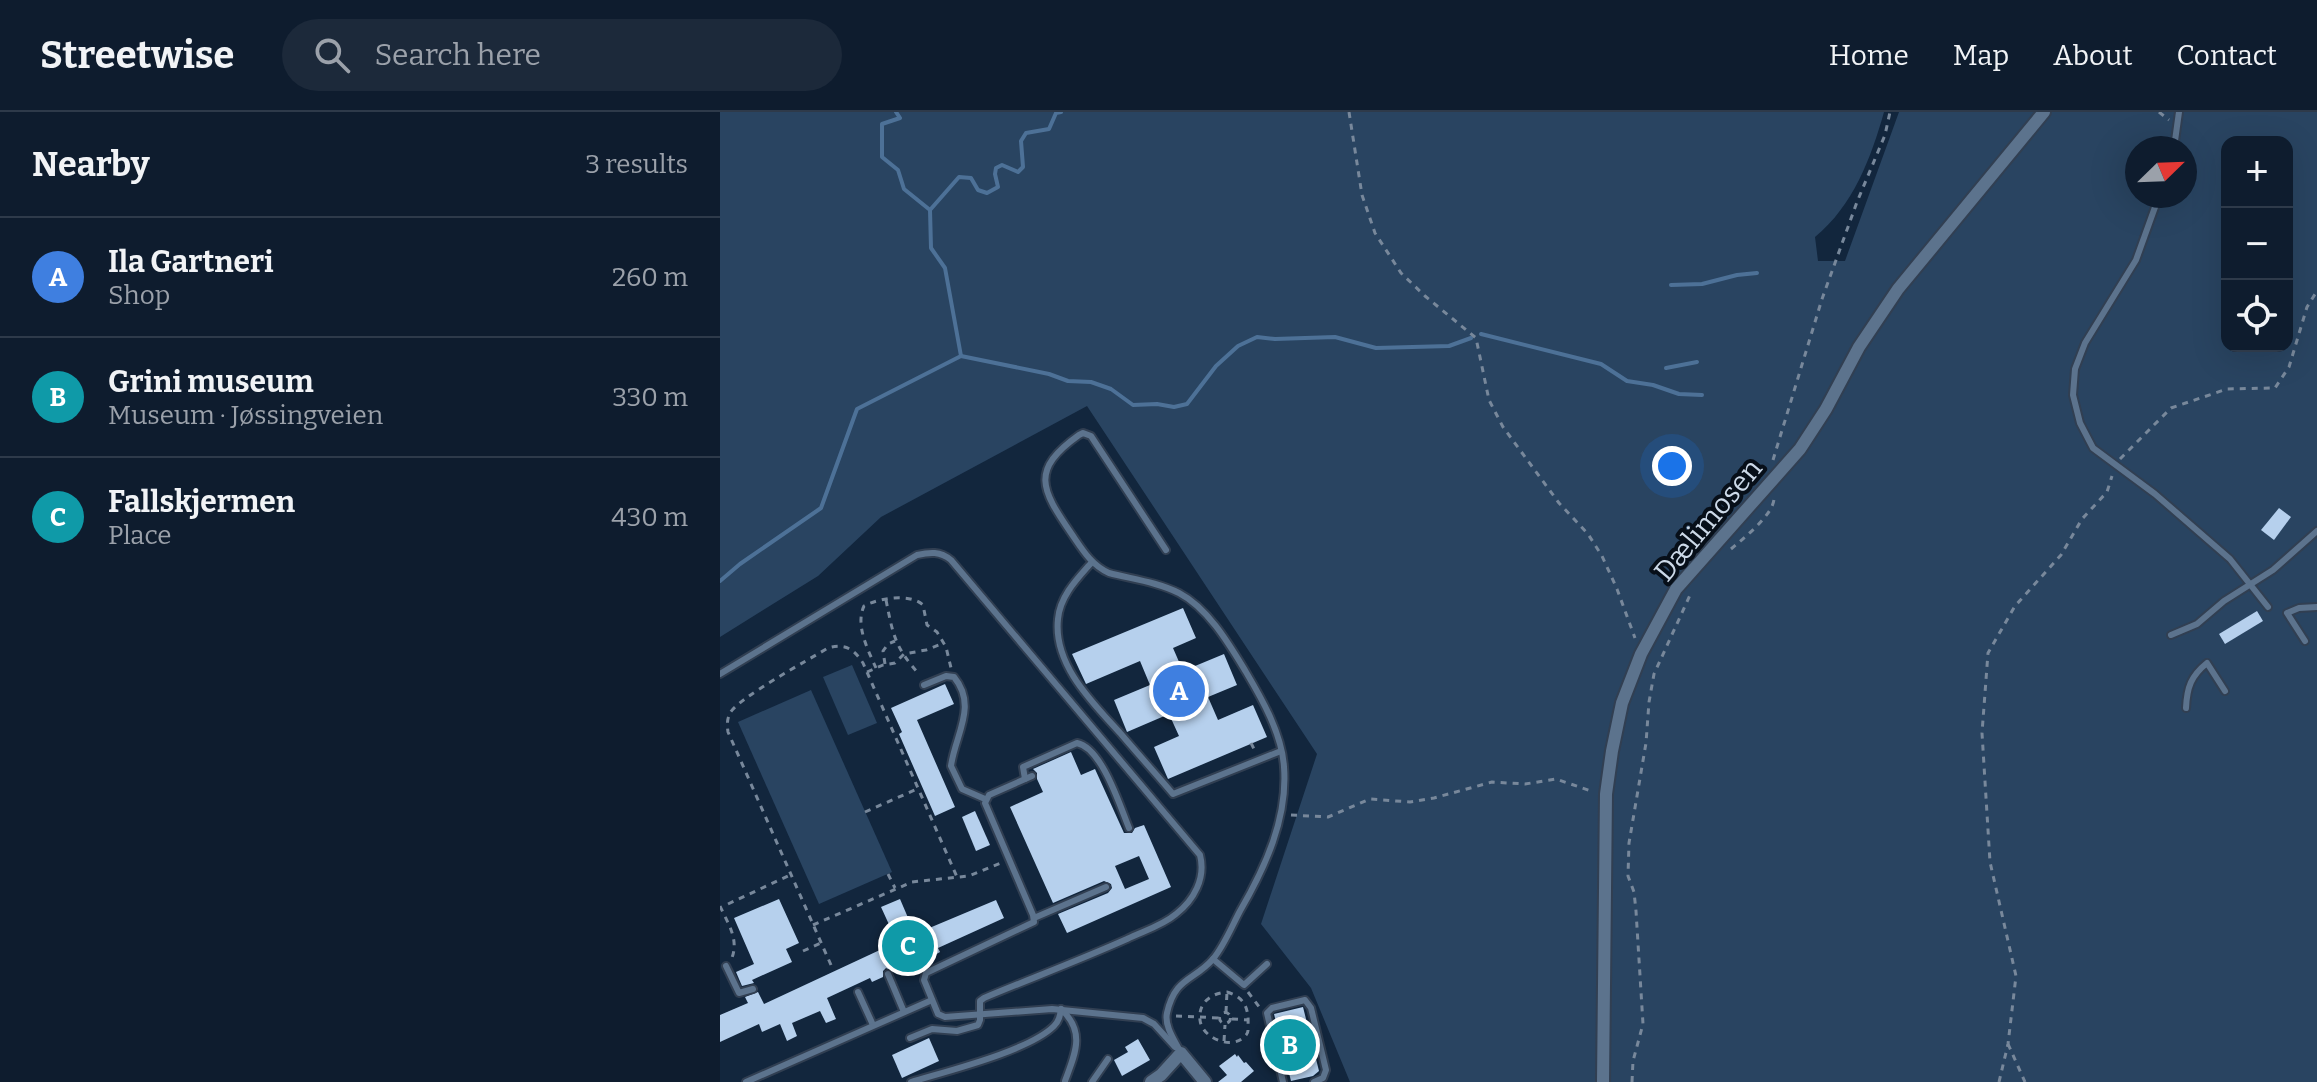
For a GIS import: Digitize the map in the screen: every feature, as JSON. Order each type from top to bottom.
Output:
[{"type":"street","name":"Dælimosen","points":[[1603,1082],[1606,794],[1622,703],[1641,654],[1676,589],[1800,449],[1826,409],[1859,347],[1898,289],[2044,112]]},
{"type":"street","points":[[1151,1082],[1181,1053],[1205,1082]]},
{"type":"lane","points":[[2176,136],[2179,112]]},
{"type":"lane","points":[[2155,208],[2136,260],[2085,343],[2075,369],[2073,395],[2080,423],[2093,448],[2155,494],[2230,559],[2268,607]]},
{"type":"lane","points":[[1166,550],[1093,440],[1083,433],[1057,452],[1050,461],[1045,482],[1046,494],[1092,562],[1109,573],[1169,588],[1191,601],[1209,619],[1250,678],[1281,751],[1283,795],[1274,838],[1258,881],[1213,959],[1181,983],[1173,997],[1167,1016],[1168,1026],[1181,1053]]},
{"type":"lane","points":[[2171,635],[2197,624],[2224,601],[2287,559],[2317,531]]},
{"type":"lane","points":[[720,674],[917,555],[940,553],[951,560],[1200,855],[1202,877],[1191,897],[1174,916],[1088,956],[984,998],[980,1001],[980,1023],[973,1027],[957,1031],[932,1029],[910,1038]]},
{"type":"lane","points":[[1092,562],[1072,584],[1058,617],[1063,654],[1082,690],[1173,794],[1281,751]]},
{"type":"lane","points":[[2305,641],[2287,613],[2299,608],[2317,607]]},
{"type":"lane","points":[[2186,708],[2189,682],[2207,663],[2225,691]]},
{"type":"lane","points":[[926,684],[950,676],[958,682],[966,704],[951,766],[962,789],[985,799]]},
{"type":"lane","points":[[985,799],[1028,777],[1023,767],[1077,743],[1084,744],[1104,769],[1129,828]]},
{"type":"lane","points":[[985,799],[1034,918],[1032,924],[926,973],[924,980],[941,1016],[1061,1009],[1148,1020],[1181,1053]]},
{"type":"lane","points":[[1034,918],[1106,887]]},
{"type":"lane","points":[[1213,959],[1244,985],[1267,964]]},
{"type":"lane","points":[[726,966],[739,993],[753,989]]},
{"type":"lane","points":[[888,974],[904,1012]]},
{"type":"lane","points":[[858,992],[873,1025]]},
{"type":"lane","points":[[746,1082],[932,1000]]},
{"type":"lane","points":[[1283,1082],[1267,1013],[1272,1008],[1301,1001],[1308,1003],[1326,1070],[1323,1078],[1314,1082]]},
{"type":"lane","points":[[1058,1082],[1065,1082],[1077,1036],[1073,1022],[1061,1009]]},
{"type":"lane","points":[[911,1082],[1034,1040],[1056,1025],[1061,1009]]},
{"type":"lane","points":[[1092,1082],[1108,1059]]},
{"type":"path","points":[[1349,112],[1362,195],[1375,233],[1401,273],[1476,338],[1489,400],[1503,427],[1602,556],[1641,654]]},
{"type":"path","points":[[1722,555],[1748,535],[1775,503],[1769,485],[1773,456],[1817,314],[1885,135],[1890,112]]},
{"type":"path","points":[[1999,1082],[2008,1044],[2016,976],[1990,862],[1982,733],[1988,653],[2015,606],[2061,555],[2082,519],[2107,492],[2115,466],[2171,408],[2227,389],[2275,388],[2289,367],[2307,307],[2317,291]]},
{"type":"path","points":[[1632,1082],[1633,1061],[1643,1024],[1634,892],[1628,876],[1629,843],[1654,674],[1692,591]]},
{"type":"path","points":[[876,668],[863,631],[861,613],[864,606],[911,598],[923,605],[927,625],[937,632],[944,643],[950,659],[950,676]]},
{"type":"path","points":[[886,600],[895,641],[902,655],[926,684]]},
{"type":"path","points":[[885,664],[883,651],[895,641]]},
{"type":"path","points":[[867,672],[895,663],[902,655],[944,643]]},
{"type":"path","points":[[831,965],[728,732],[727,721],[731,712],[746,698],[828,648],[837,645],[858,655],[957,877]]},
{"type":"path","points":[[1279,813],[1328,817],[1370,799],[1410,802],[1492,782],[1525,784],[1556,779],[1579,789],[1606,794]]},
{"type":"path","points":[[865,812],[918,788]]},
{"type":"path","points":[[813,925],[912,882],[976,874],[1009,859]]},
{"type":"path","points":[[888,874],[895,889]]},
{"type":"path","points":[[728,904],[791,875]]},
{"type":"path","points":[[720,906],[736,945],[726,966]]},
{"type":"path","points":[[803,951],[821,943]]},
{"type":"path","points":[[1244,985],[1267,1018]]},
{"type":"path","points":[[1227,992],[1226,1013],[1231,1019]]},
{"type":"path","points":[[1227,992],[1237,995],[1249,1013],[1248,1032],[1243,1039],[1216,1040],[1206,1033],[1200,1018],[1201,1009],[1209,997],[1227,992]]},
{"type":"path","points":[[1167,1016],[1220,1018],[1226,1013]]},
{"type":"path","points":[[1220,1018],[1225,1024]]},
{"type":"path","points":[[1224,1041],[1225,1024],[1231,1019],[1249,1020]]},
{"type":"path","points":[[2008,1044],[2025,1082]]},
{"type":"shaded area","points":[[720,112],[1884,112],[1859,180],[1840,211],[1815,237],[1818,261],[1845,261],[1899,112],[2317,112],[2317,1082],[1350,1082],[1311,988],[1261,924],[1317,754],[1087,406],[881,517],[818,576],[720,637]]},
{"type":"shaded area","points":[[852,665],[877,723],[848,735],[823,677]]},
{"type":"shaded area","points":[[811,690],[892,872],[819,904],[738,722]]},
{"type":"building","points":[[2279,508],[2291,517],[2274,540],[2261,530]]},
{"type":"building","points":[[1183,608],[1196,638],[1173,648],[1183,671],[1224,654],[1237,685],[1208,697],[1218,720],[1253,705],[1267,737],[1168,779],[1154,747],[1179,736],[1169,714],[1127,732],[1114,700],[1150,685],[1140,661],[1086,684],[1072,654]]},
{"type":"building","points":[[2257,611],[2263,621],[2225,644],[2219,634]]},
{"type":"building","points":[[945,684],[954,704],[917,720],[955,807],[935,816],[899,734],[902,732],[891,708]]},
{"type":"building","points":[[1071,752],[1081,775],[1095,769],[1124,833],[1132,833],[1135,828],[1144,825],[1171,887],[1067,933],[1058,914],[1108,893],[1112,888],[1104,881],[1053,903],[1010,807],[1043,792],[1033,769]],"holes":[[[1139,856],[1149,879],[1125,889],[1115,866]]]},
{"type":"building","points":[[975,811],[990,845],[976,851],[962,817]]},
{"type":"building","points":[[779,899],[799,943],[786,949],[792,962],[752,980],[754,983],[742,986],[736,972],[754,964],[734,918]]},
{"type":"building","points":[[900,899],[915,934],[996,900],[1004,918],[938,948],[940,952],[900,971],[886,968],[883,977],[872,982],[870,978],[827,998],[836,1019],[826,1023],[820,1011],[792,1023],[797,1036],[787,1041],[780,1024],[762,1032],[759,1024],[720,1042],[720,1015],[748,1003],[745,997],[758,992],[764,1004],[897,942],[881,907]]},
{"type":"building","points":[[1303,1007],[1319,1071],[1313,1076],[1291,1081],[1274,1014]]},
{"type":"building","points":[[929,1038],[939,1061],[902,1078],[892,1055]]},
{"type":"building","points":[[1138,1039],[1150,1060],[1122,1076],[1114,1060],[1128,1052],[1125,1047]]},
{"type":"building","points":[[1235,1054],[1254,1071],[1241,1082],[1218,1082],[1227,1075],[1219,1066]]},
{"type":"waterway","points":[[720,581],[821,508],[857,409],[961,356],[945,268],[931,248],[930,210],[904,189],[898,170],[882,157],[882,124],[900,118],[896,112]]},
{"type":"waterway","points":[[930,210],[959,177],[971,178],[978,190],[987,193],[998,187],[996,168],[1002,165],[1018,172],[1023,167],[1021,141],[1026,133],[1049,129],[1056,113],[1061,112]]},
{"type":"waterway","points":[[1671,285],[1702,284],[1757,273]]},
{"type":"waterway","points":[[1481,334],[1601,364],[1627,381],[1653,385],[1679,394],[1702,395]]},
{"type":"waterway","points":[[961,356],[1049,374],[1068,381],[1091,382],[1111,389],[1133,405],[1174,407],[1187,404],[1216,366],[1238,346],[1257,337],[1335,337],[1376,348],[1449,346],[1471,338]]},
{"type":"waterway","points":[[1666,368],[1697,362]]},
{"type":"place","name":"Ila Gartneri","points":[[1179,691]]},
{"type":"place","name":"Fallskjermen","points":[[908,946]]},
{"type":"place","name":"Grini museum","points":[[1290,1045]]}]
